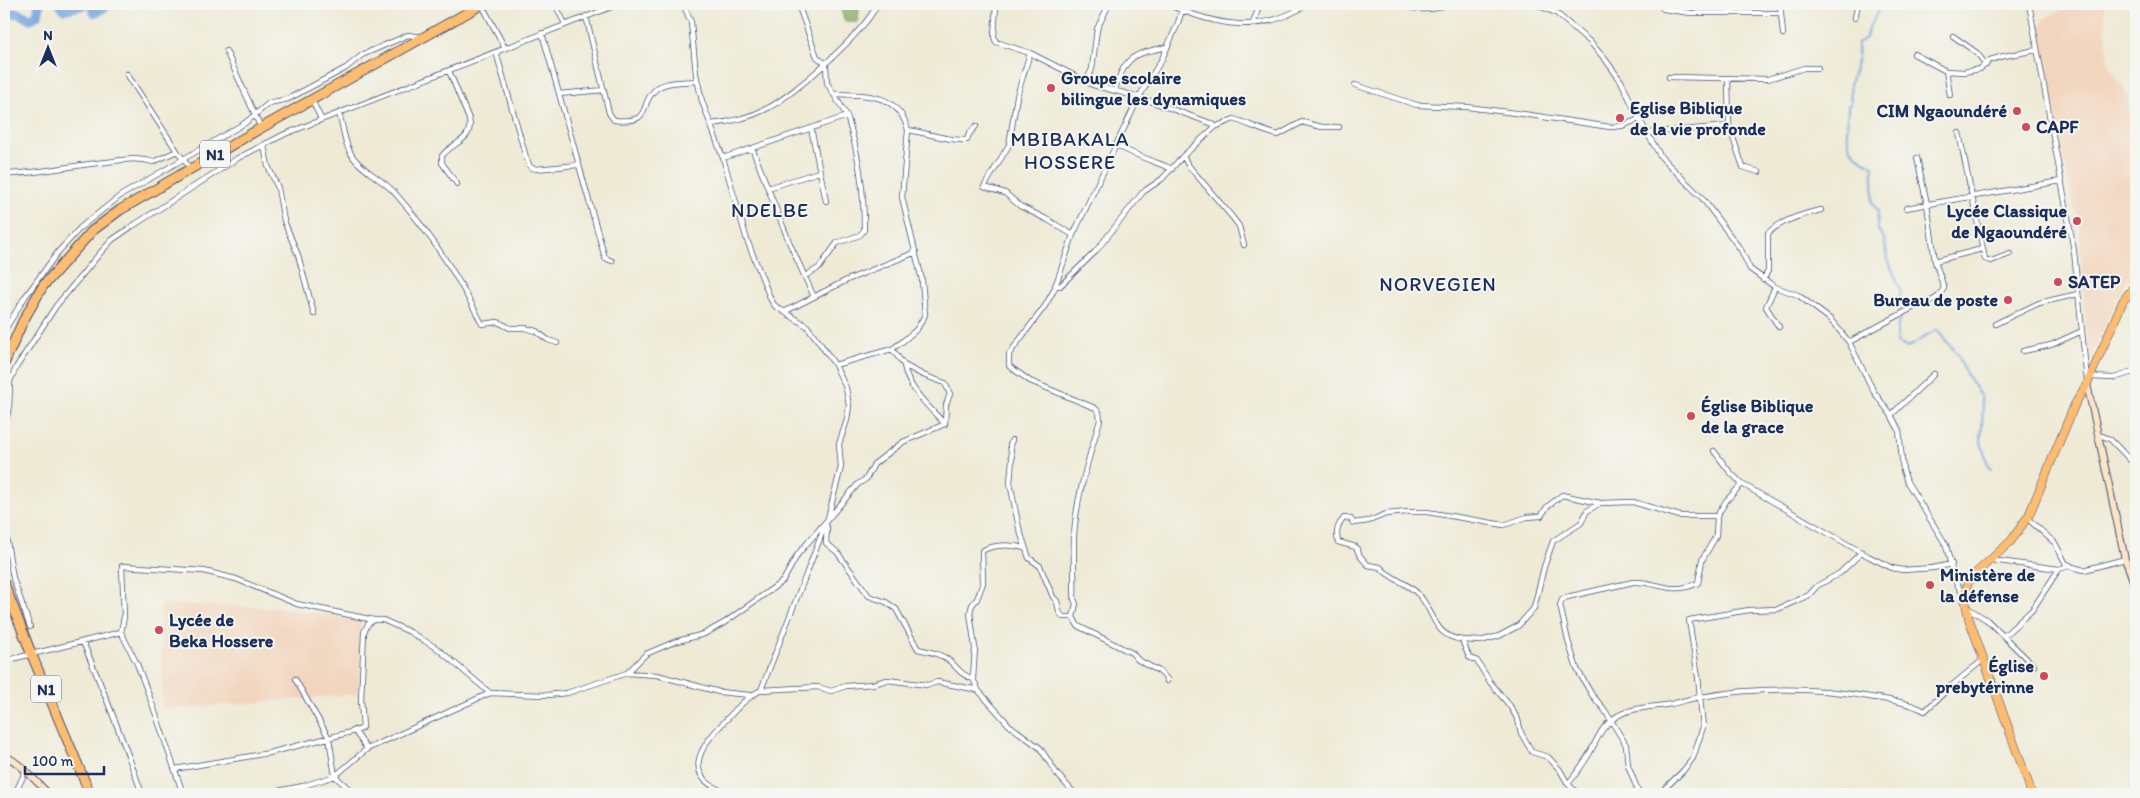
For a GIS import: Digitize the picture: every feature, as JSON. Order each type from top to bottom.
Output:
[{"type":"highway","name":"N1","points":[[4,364],[23,321],[43,286],[92,231],[120,210],[190,168],[482,4]]},
{"type":"highway","name":"N1","points":[[4,583],[6,595],[90,794]]},
{"type":"main road","points":[[2031,794],[1965,606],[1964,595],[1968,583],[2011,541],[2027,518],[2075,404],[2088,381],[2123,301],[2136,284]]},
{"type":"street","points":[[482,4],[505,48]]},
{"type":"street","points":[[555,4],[565,24]]},
{"type":"street","points":[[4,427],[9,409],[10,382],[17,366],[56,306],[112,240],[232,162],[285,134],[619,4]]},
{"type":"street","points":[[683,4],[692,22],[697,80],[723,158],[747,240],[771,300],[784,312],[807,326],[835,365],[846,388],[849,406],[848,420],[840,444],[841,467],[828,518],[761,690]]},
{"type":"street","points":[[798,4],[817,56],[826,64],[827,82],[847,116],[858,151],[864,200],[864,230],[860,235],[837,243],[819,268],[805,276]]},
{"type":"street","points":[[711,124],[730,122],[768,109],[826,64],[870,15],[877,4]]},
{"type":"street","points":[[996,4],[994,40],[1030,53],[1086,82],[1139,97],[1213,124],[1215,127]]},
{"type":"street","points":[[1086,82],[1092,69],[1097,29],[1109,4]]},
{"type":"street","points":[[1167,4],[1222,23],[1253,23],[1282,19],[1308,4]]},
{"type":"street","points":[[1167,682],[1167,679],[1159,671],[1138,660],[1132,653],[1078,626],[1073,617],[1076,604],[1074,599],[1074,537],[1077,513],[1100,420],[1099,412],[1095,408],[1030,382],[1009,366],[1008,360],[1014,346],[1045,306],[1074,235],[1139,97],[1168,44],[1184,4]]},
{"type":"street","points":[[1253,23],[1260,4]]},
{"type":"street","points":[[1398,4],[1425,10],[1438,8],[1446,4]]},
{"type":"street","points":[[1535,4],[1556,13],[1589,41],[1621,81],[1638,119],[1660,157],[1702,198],[1742,250],[1750,269],[1775,287],[1798,296],[1830,319],[1849,342],[1874,392],[1891,415],[1899,430],[1903,470],[1907,482],[1946,545],[1954,579],[1964,595]]},
{"type":"street","points":[[1659,4],[1663,9],[1690,13],[1780,12]]},
{"type":"street","points":[[1780,4],[1783,34]]},
{"type":"street","points":[[1855,18],[1858,4]]},
{"type":"street","points":[[2038,4],[2029,6],[2074,251],[2088,381],[2097,434],[2125,559],[2136,588]]},
{"type":"street","points":[[586,16],[611,117],[614,120],[625,121],[642,115],[652,93],[660,86],[697,80]]},
{"type":"street","points":[[542,33],[605,258],[612,261]]},
{"type":"street","points":[[4,331],[45,268],[80,227],[120,196],[245,123],[267,104],[288,99],[346,68],[362,55],[408,35],[423,37]]},
{"type":"street","points":[[1953,36],[1976,53],[1986,65]]},
{"type":"street","points":[[1115,90],[1120,72],[1130,59],[1168,44]]},
{"type":"street","points":[[1914,54],[1946,71],[1964,72],[1980,69],[1990,60],[2037,50]]},
{"type":"street","points":[[226,51],[261,128]]},
{"type":"street","points":[[496,52],[530,167],[536,169],[578,165]]},
{"type":"street","points":[[1030,53],[1017,96],[1009,146],[984,187],[1005,193],[1020,206],[1074,235]]},
{"type":"street","points":[[1669,77],[1768,79],[1804,68],[1818,68]]},
{"type":"street","points":[[449,70],[469,119],[470,128],[468,135],[442,156],[442,163],[457,184]]},
{"type":"street","points":[[1946,71],[1950,95]]},
{"type":"street","points":[[127,74],[176,151],[190,168]]},
{"type":"street","points":[[1728,79],[1728,126],[1742,167],[1759,172]]},
{"type":"street","points":[[1355,85],[1417,105],[1469,108],[1551,117],[1610,127],[1622,126],[1638,119]]},
{"type":"street","points":[[559,94],[604,90]]},
{"type":"street","points":[[835,94],[866,95],[887,101],[899,111],[908,130],[902,197],[922,280],[925,315],[917,329],[892,349],[835,365]]},
{"type":"street","points":[[312,100],[321,119]]},
{"type":"street","points":[[339,114],[352,157],[389,187],[418,221],[461,282],[482,324],[498,322],[510,328],[536,330],[548,340],[557,343]]},
{"type":"street","points":[[723,158],[847,116]]},
{"type":"street","points":[[1055,285],[1060,286],[1095,252],[1143,192],[1172,169],[1183,156],[1215,127],[1234,119],[1254,126],[1261,131],[1278,135],[1302,122],[1322,127],[1339,127]]},
{"type":"street","points":[[908,130],[927,133],[954,141],[968,140],[969,134],[976,126]]},
{"type":"street","points":[[1647,133],[1728,126]]},
{"type":"street","points":[[811,128],[826,200]]},
{"type":"street","points":[[1959,133],[1985,259],[1988,262],[2010,254]]},
{"type":"street","points":[[1117,145],[1131,154],[1145,157],[1172,169]]},
{"type":"street","points":[[264,146],[268,166],[278,188],[284,221],[298,255],[314,314]]},
{"type":"street","points":[[752,148],[790,244],[814,297]]},
{"type":"street","points":[[4,174],[26,174],[69,166],[143,158],[153,162],[176,151]]},
{"type":"street","points":[[1183,156],[1188,166],[1213,192],[1239,226],[1244,245]]},
{"type":"street","points":[[1849,342],[1939,296],[1944,288],[1935,261],[1928,204],[1917,158]]},
{"type":"street","points":[[768,188],[820,172]]},
{"type":"street","points":[[1906,208],[2061,181]]},
{"type":"street","points":[[1764,280],[1768,271],[1768,233],[1777,226],[1798,216],[1821,210]]},
{"type":"street","points":[[1935,261],[1982,249]]},
{"type":"street","points":[[784,312],[847,280],[916,252]]},
{"type":"street","points":[[1775,287],[1766,307],[1779,327]]},
{"type":"street","points":[[1995,324],[2039,303],[2078,294]]},
{"type":"street","points":[[2023,351],[2051,345],[2082,331]]},
{"type":"street","points":[[892,349],[904,364],[923,375],[945,383],[950,394],[946,405],[946,424]]},
{"type":"street","points":[[904,364],[905,374],[923,400],[946,424]]},
{"type":"street","points":[[2088,381],[2114,378],[2136,370]]},
{"type":"street","points":[[1891,415],[1934,374]]},
{"type":"street","points":[[627,673],[646,654],[674,642],[704,634],[724,623],[783,581],[798,554],[858,484],[866,479],[874,464],[911,438],[946,424]]},
{"type":"street","points":[[2097,434],[2110,439],[2136,466]]},
{"type":"street","points":[[1012,440],[1010,445],[1012,458],[1010,483],[1019,528],[1029,558],[1040,566],[1053,597],[1057,601],[1059,612],[1064,617],[1073,617]]},
{"type":"street","points":[[1714,451],[1729,471],[1742,484],[1892,568],[1903,570],[1933,568],[1952,564]]},
{"type":"street","points":[[1639,794],[1628,765],[1626,745],[1577,669],[1568,641],[1560,605],[1562,600],[1567,597],[1633,582],[1679,590],[1698,584],[1702,560],[1716,536],[1717,516],[1726,501],[1742,484]]},
{"type":"street","points":[[1600,503],[1587,511],[1581,523],[1553,541],[1544,567],[1534,608],[1518,626],[1499,636],[1480,641],[1448,638],[1434,623],[1418,594],[1386,574],[1380,566],[1368,565],[1360,556],[1356,547],[1338,542],[1336,534],[1338,525],[1344,518],[1351,519],[1353,523],[1369,521],[1386,514],[1427,512],[1504,525],[1527,517],[1541,516],[1547,507],[1562,495],[1600,503],[1632,502],[1680,516],[1717,516]]},
{"type":"street","points":[[828,518],[826,543],[837,552],[869,596],[886,602],[896,609],[918,649],[940,655],[951,662],[964,676],[973,679]]},
{"type":"street","points":[[2027,518],[2056,543],[2066,564],[2084,570]]},
{"type":"street","points":[[4,524],[13,578],[30,627]]},
{"type":"street","points":[[1026,549],[998,546],[988,547],[982,551],[983,583],[970,613],[975,648],[973,679],[978,690],[1009,725],[1040,748],[1057,774],[1075,794]]},
{"type":"street","points":[[1659,794],[1683,771],[1693,758],[1702,727],[1689,620],[1749,610],[1778,610],[1809,595],[1817,586],[1840,573],[1862,552]]},
{"type":"street","points":[[1991,560],[2059,569],[2069,566],[2084,570],[2125,559]]},
{"type":"street","points":[[183,794],[137,664],[121,632],[124,617],[122,566],[204,571],[236,579],[297,604],[374,620],[383,620],[410,632],[438,649],[490,693]]},
{"type":"street","points":[[2004,636],[2032,610],[2059,569]]},
{"type":"street","points":[[1965,606],[1987,620],[2034,666]]},
{"type":"street","points":[[175,769],[269,753],[359,730],[363,727],[361,700],[364,632],[368,624],[374,620]]},
{"type":"street","points":[[4,661],[121,632]]},
{"type":"street","points":[[1462,640],[1468,657],[1477,661],[1490,682],[1510,706],[1518,720],[1520,733],[1532,752],[1548,757],[1578,794]]},
{"type":"street","points":[[82,642],[108,707],[118,723],[142,794]]},
{"type":"street","points":[[1568,784],[1587,758],[1599,733],[1611,720],[1630,710],[1671,704],[1699,697],[1751,690],[1800,688],[1836,691],[1894,701],[1915,706],[1925,711],[1984,659]]},
{"type":"street","points":[[263,794],[303,786],[335,776],[367,749],[490,693],[547,695],[568,693],[627,673],[657,675],[719,692],[750,695]]},
{"type":"street","points":[[295,679],[329,738],[335,776],[354,794]]},
{"type":"street","points":[[730,794],[703,777],[698,768],[698,761],[702,749],[720,726],[750,695],[761,690],[818,687],[831,691],[846,686],[873,684],[887,680],[928,685],[937,682],[978,690]]},
{"type":"street","points":[[354,730],[367,749]]},
{"type":"street","points":[[4,755],[14,760],[26,770],[48,794]]},
{"type":"street","points":[[15,794],[26,770]]},
{"type":"shaded area","points":[[2075,4],[2104,4],[2108,62],[2128,96],[2130,121],[2136,130],[2136,274],[2125,282],[2091,358],[2088,357],[2079,226],[2062,154],[2039,32],[2045,18]]},
{"type":"shaded area","points":[[160,604],[276,608],[361,620],[358,694],[163,710]]},
{"type":"green space","points":[[839,4],[859,4],[858,22],[845,22]]},
{"type":"waterway","points":[[4,15],[17,13],[31,19],[38,14],[39,4]]},
{"type":"waterway","points":[[60,4],[64,9],[89,4]]},
{"type":"waterway","points":[[93,4],[94,12],[109,4]]},
{"type":"waterway","points":[[1880,4],[1868,29],[1866,38],[1858,43],[1857,47],[1858,58],[1850,84],[1851,103],[1848,106],[1847,134],[1850,148],[1857,156],[1873,166],[1872,202],[1878,211],[1877,228],[1884,239],[1888,260],[1901,291],[1898,304],[1901,317],[1897,328],[1897,343],[1907,347],[1937,330],[1958,355],[1965,372],[1981,397],[1983,409],[1981,442],[1991,469]]},
{"type":"place","name":"Groupe scolaire bilingue les dynamiques","points":[[1051,88]]},
{"type":"place","name":"CIM Ngaoundéré","points":[[2017,111]]},
{"type":"place","name":"Eglise Biblique de la vie profonde","points":[[1620,118]]},
{"type":"place","name":"CAPF","points":[[2026,127]]},
{"type":"place","name":"Lycée Classique de Ngaoundéré","points":[[2077,221]]},
{"type":"place","name":"SATEP","points":[[2058,282]]},
{"type":"place","name":"Bureau de poste","points":[[2008,300]]},
{"type":"place","name":"Église Biblique de la grace","points":[[1691,416]]},
{"type":"place","name":"Ministère de la défense","points":[[1930,585]]},
{"type":"place","name":"Lycée de Beka Hossere","points":[[159,630]]},
{"type":"place","name":"Église prebytérinne","points":[[2044,676]]},
{"type":"district","name":"MBIBAKALA HOSSERE","points":[[1070,150]]},
{"type":"district","name":"NDELBE","points":[[770,210]]},
{"type":"district","name":"NORVEGIEN","points":[[1438,284]]}]
